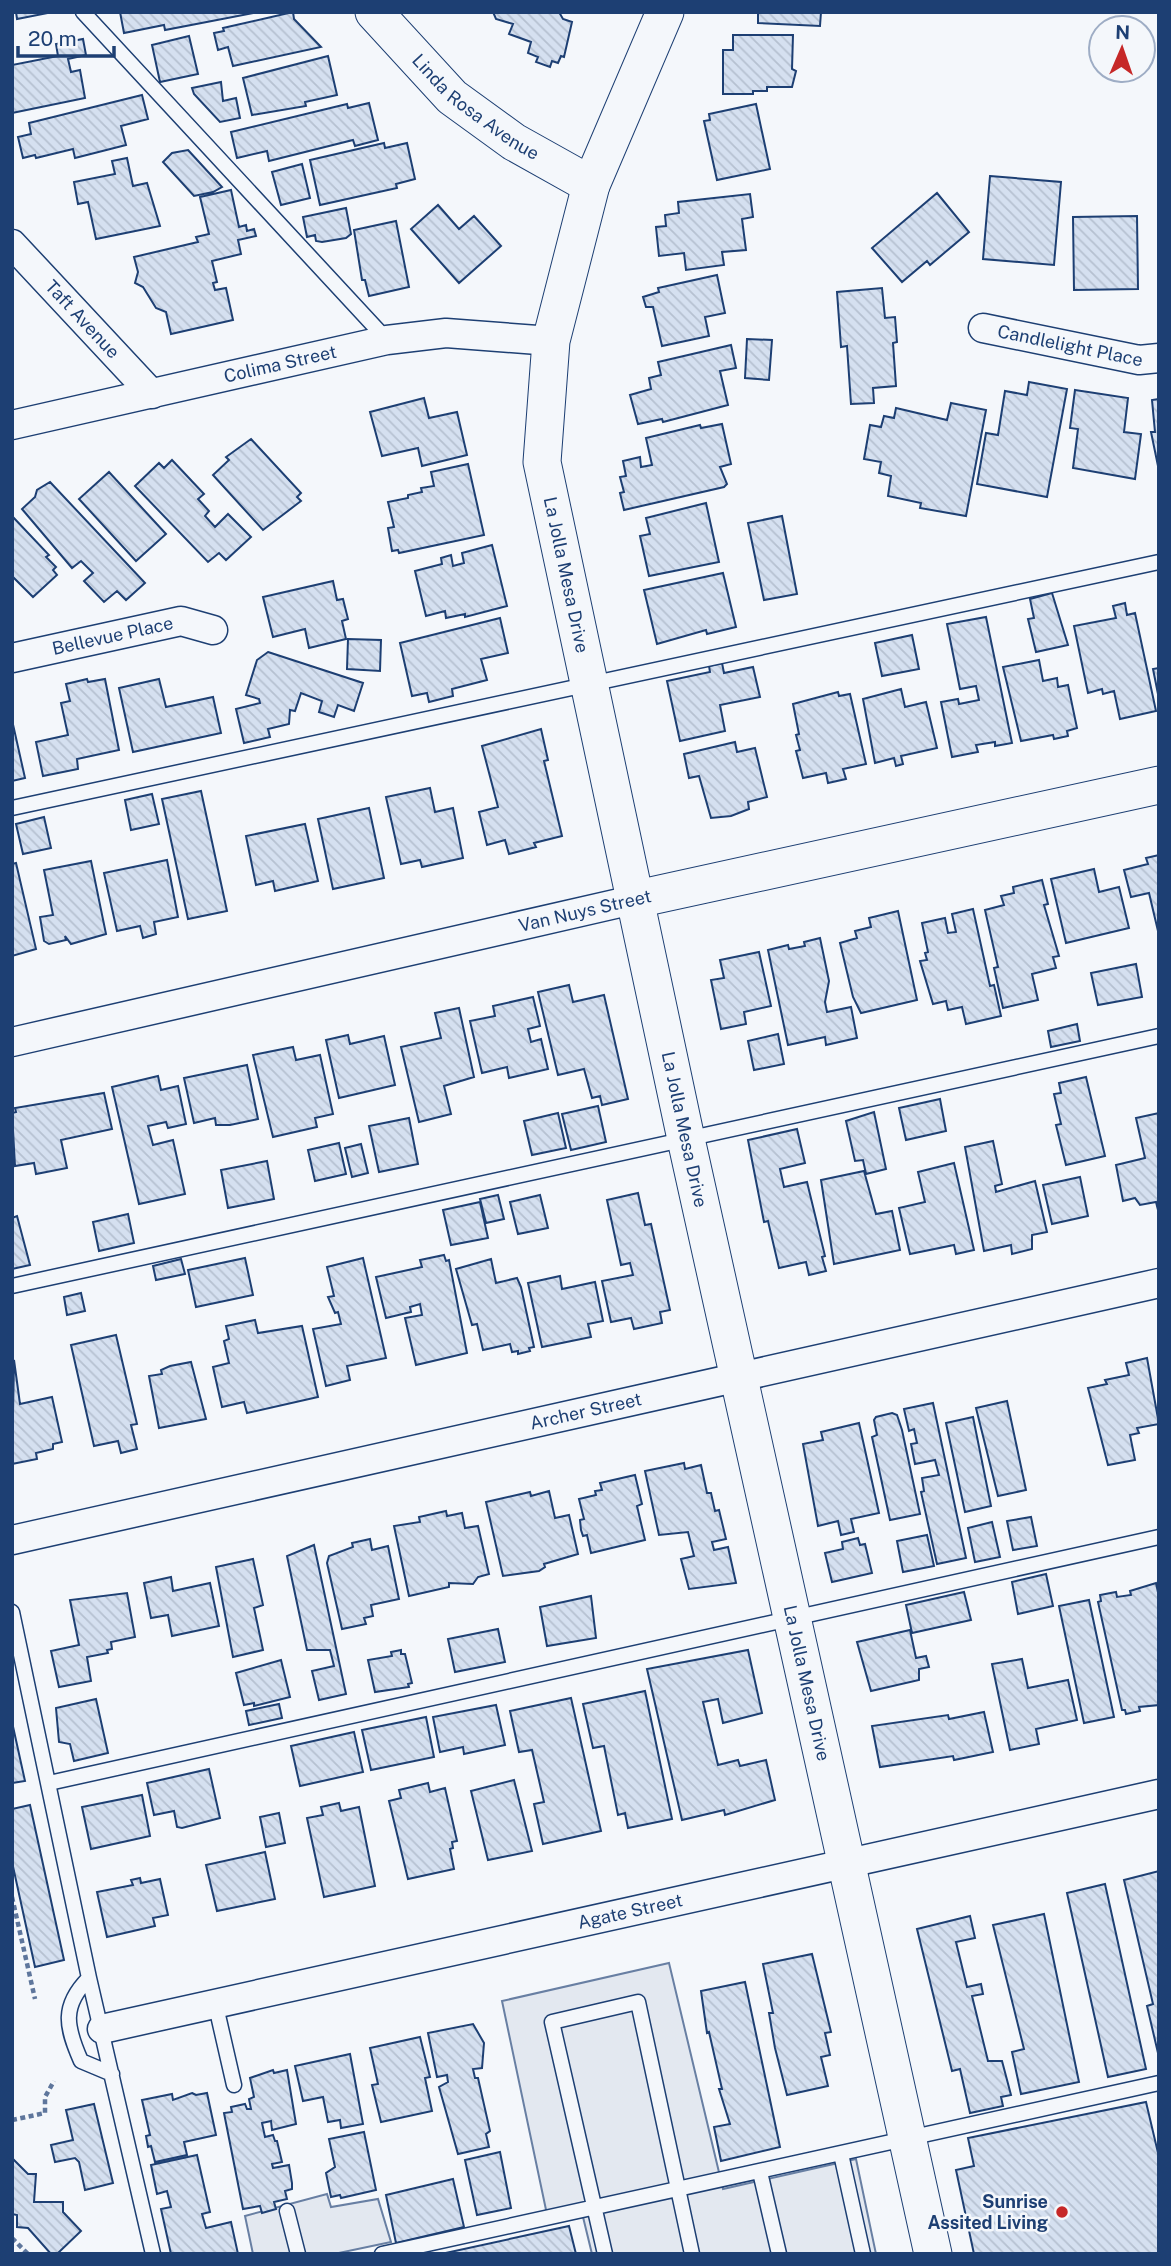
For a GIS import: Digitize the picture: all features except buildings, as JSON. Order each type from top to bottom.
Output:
[{"type":"street","name":"Linda Rosa Avenue","points":[[374,12],[452,97],[514,142],[591,185]]},
{"type":"street","name":"La Jolla Mesa Drive","points":[[664,12],[591,185],[551,341],[542,462],[686,1139],[933,2254]]},
{"type":"street","name":"Taft Avenue","points":[[12,244],[152,394]]},
{"type":"street","name":"Candlelight Place","points":[[983,328],[1139,360],[1159,358]]},
{"type":"street","name":"Colima Street","points":[[12,425],[387,340],[446,333],[551,341]]},
{"type":"street","name":"Bellevue Place","points":[[12,658],[181,621],[213,630]]},
{"type":"street","name":"Van Nuys Street","points":[[12,1042],[1159,785]]},
{"type":"street","name":"Archer Street","points":[[12,1540],[1159,1283]]},
{"type":"street","name":"Agate Street","points":[[102,2029],[1159,1794]]},
{"type":"lane","points":[[83,12],[387,340]]},
{"type":"lane","points":[[12,808],[1159,562]]},
{"type":"lane","points":[[12,1286],[1159,1036]]},
{"type":"lane","points":[[49,1783],[1159,1537]]},
{"type":"lane","points":[[12,1612],[89,1978],[153,2254]]},
{"type":"lane","points":[[89,1978],[70,2002],[68,2032],[80,2061],[112,2074]]},
{"type":"lane","points":[[215,2002],[234,2085]]},
{"type":"lane","points":[[605,2254],[552,2022],[638,2002],[692,2254]]},
{"type":"lane","points":[[382,2254],[1159,2083]]},
{"type":"lane","points":[[841,2154],[863,2254]]},
{"type":"lane","points":[[760,2172],[779,2254]]},
{"type":"lane","points":[[286,2211],[298,2254]]},
{"type":"path","points":[[12,1897],[35,1999]]},
{"type":"path","points":[[12,2120],[46,2113],[45,2096],[54,2081]]},
{"type":"path","points":[[12,2238],[28,2254]]},
{"type":"shaded area","points":[[669,1963],[723,2189],[856,2159],[876,2254],[592,2254],[583,2217],[549,2224],[502,2001]]},
{"type":"shaded area","points":[[327,2194],[331,2207],[378,2199],[391,2242],[334,2254],[253,2254],[245,2216]]},
{"type":"place","name":"Sunrise Assited Living","points":[[1062,2212]]}]
